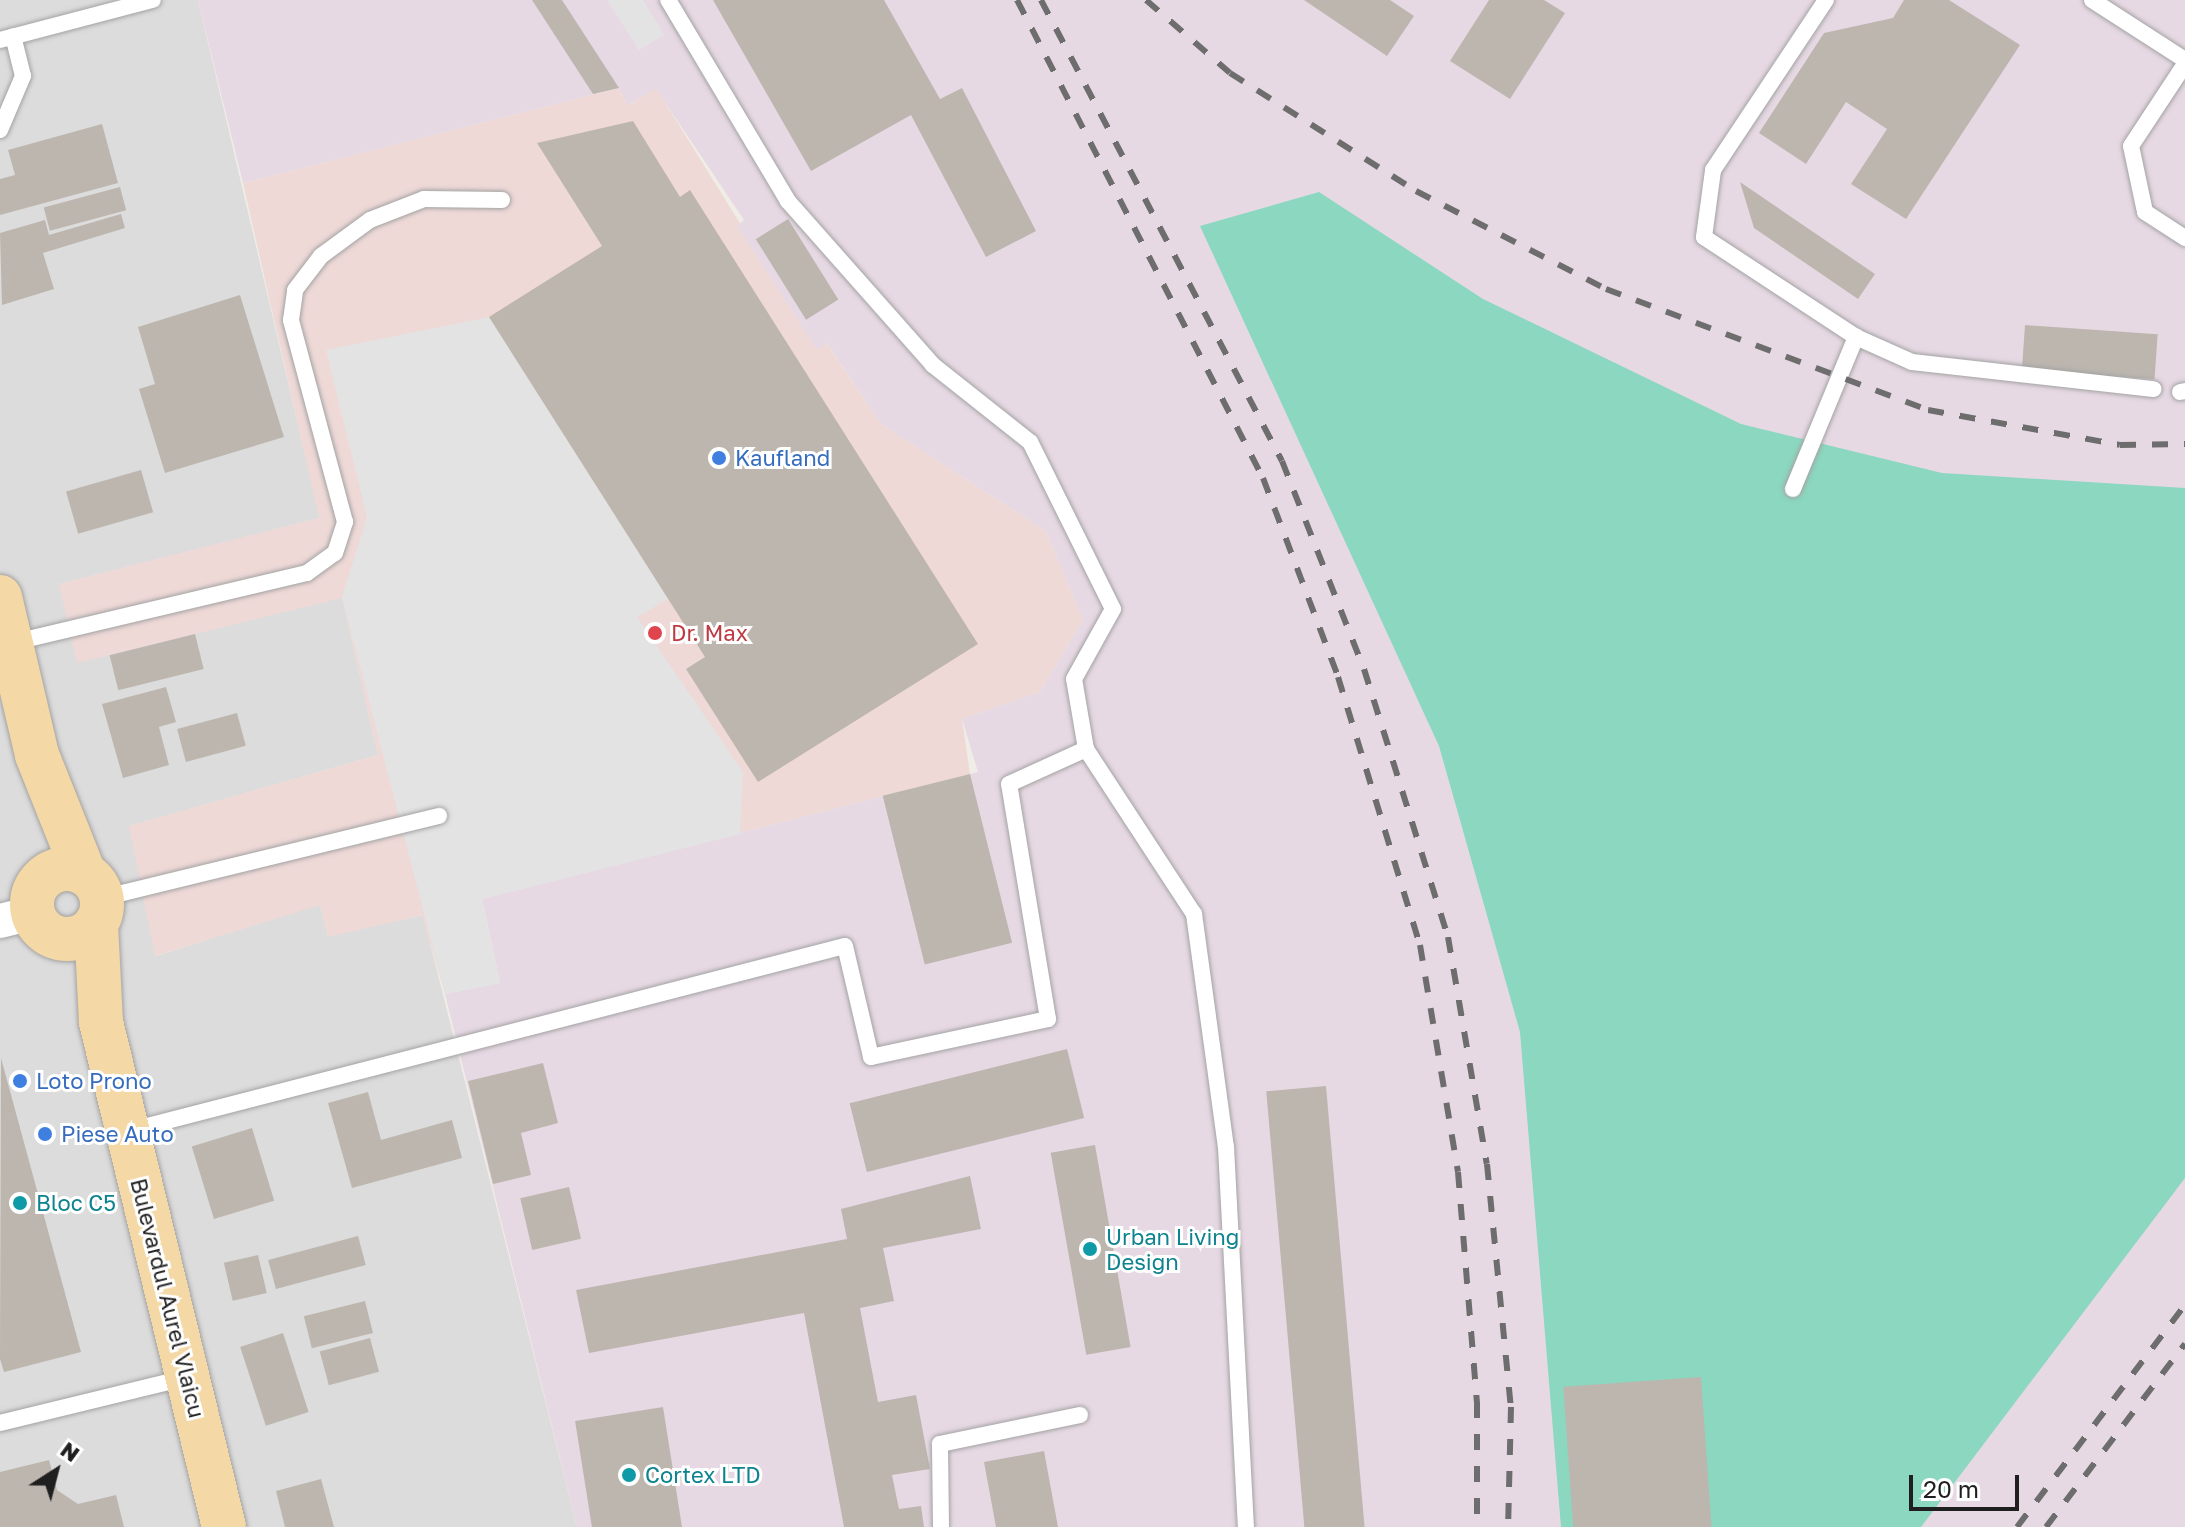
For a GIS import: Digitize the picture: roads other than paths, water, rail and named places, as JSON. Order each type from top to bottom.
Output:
[{"type":"main road","name":"Bulevardul Aurel Vlaicu","points":[[0,597],[37,755],[94,899],[101,1022],[224,1527]]},
{"type":"main road","name":"Bulevardul Aurel Vlaicu","points":[[37,755],[32,913],[101,1022]]},
{"type":"main road","points":[[61,870],[94,899],[78,938],[32,913],[61,870]]},
{"type":"lane","points":[[0,130],[23,76],[7,38],[153,0]]},
{"type":"lane","points":[[668,0],[788,201],[933,365],[1030,442],[1113,609],[1074,679],[1086,749],[1194,914],[1226,1147],[1246,1527]]},
{"type":"lane","points":[[1826,0],[1713,170],[1704,237],[1856,337],[1912,362],[2153,389]]},
{"type":"lane","points":[[2092,0],[2185,62],[2131,146],[2145,212],[2185,238]]},
{"type":"lane","points":[[11,643],[307,573],[335,553],[345,522],[291,320],[295,290],[321,256],[370,220],[424,199],[502,200]]},
{"type":"lane","points":[[1793,489],[1856,337]]},
{"type":"lane","points":[[127,1131],[845,946],[871,1057],[1048,1019],[1009,784],[1086,749]]},
{"type":"lane","points":[[94,899],[439,816]]},
{"type":"lane","points":[[0,1423],[188,1378]]},
{"type":"lane","points":[[941,1527],[940,1444],[1080,1415]]},
{"type":"railway","points":[[1017,0],[1263,478],[1338,677],[1420,945],[1458,1172],[1477,1402],[1477,1527]]},
{"type":"railway","points":[[1041,0],[1282,461],[1364,669],[1448,937],[1487,1164],[1511,1407],[1508,1527]]},
{"type":"railway","points":[[1146,0],[1230,73],[1416,191],[1606,289],[1928,410],[2120,445],[2185,444]]},
{"type":"railway","points":[[2017,1527],[2185,1305]]},
{"type":"railway","points":[[2046,1527],[2185,1344]]},
{"type":"place","name":"Kaufland","points":[[719,458]]},
{"type":"place","name":"Dr. Max","points":[[655,633]]},
{"type":"place","name":"Loto Prono","points":[[20,1081]]},
{"type":"place","name":"Piese Auto","points":[[45,1134]]},
{"type":"place","name":"Bloc C5","points":[[20,1203]]},
{"type":"place","name":"Urban Living Design","points":[[1090,1249]]},
{"type":"place","name":"Cortex LTD","points":[[629,1475]]}]
